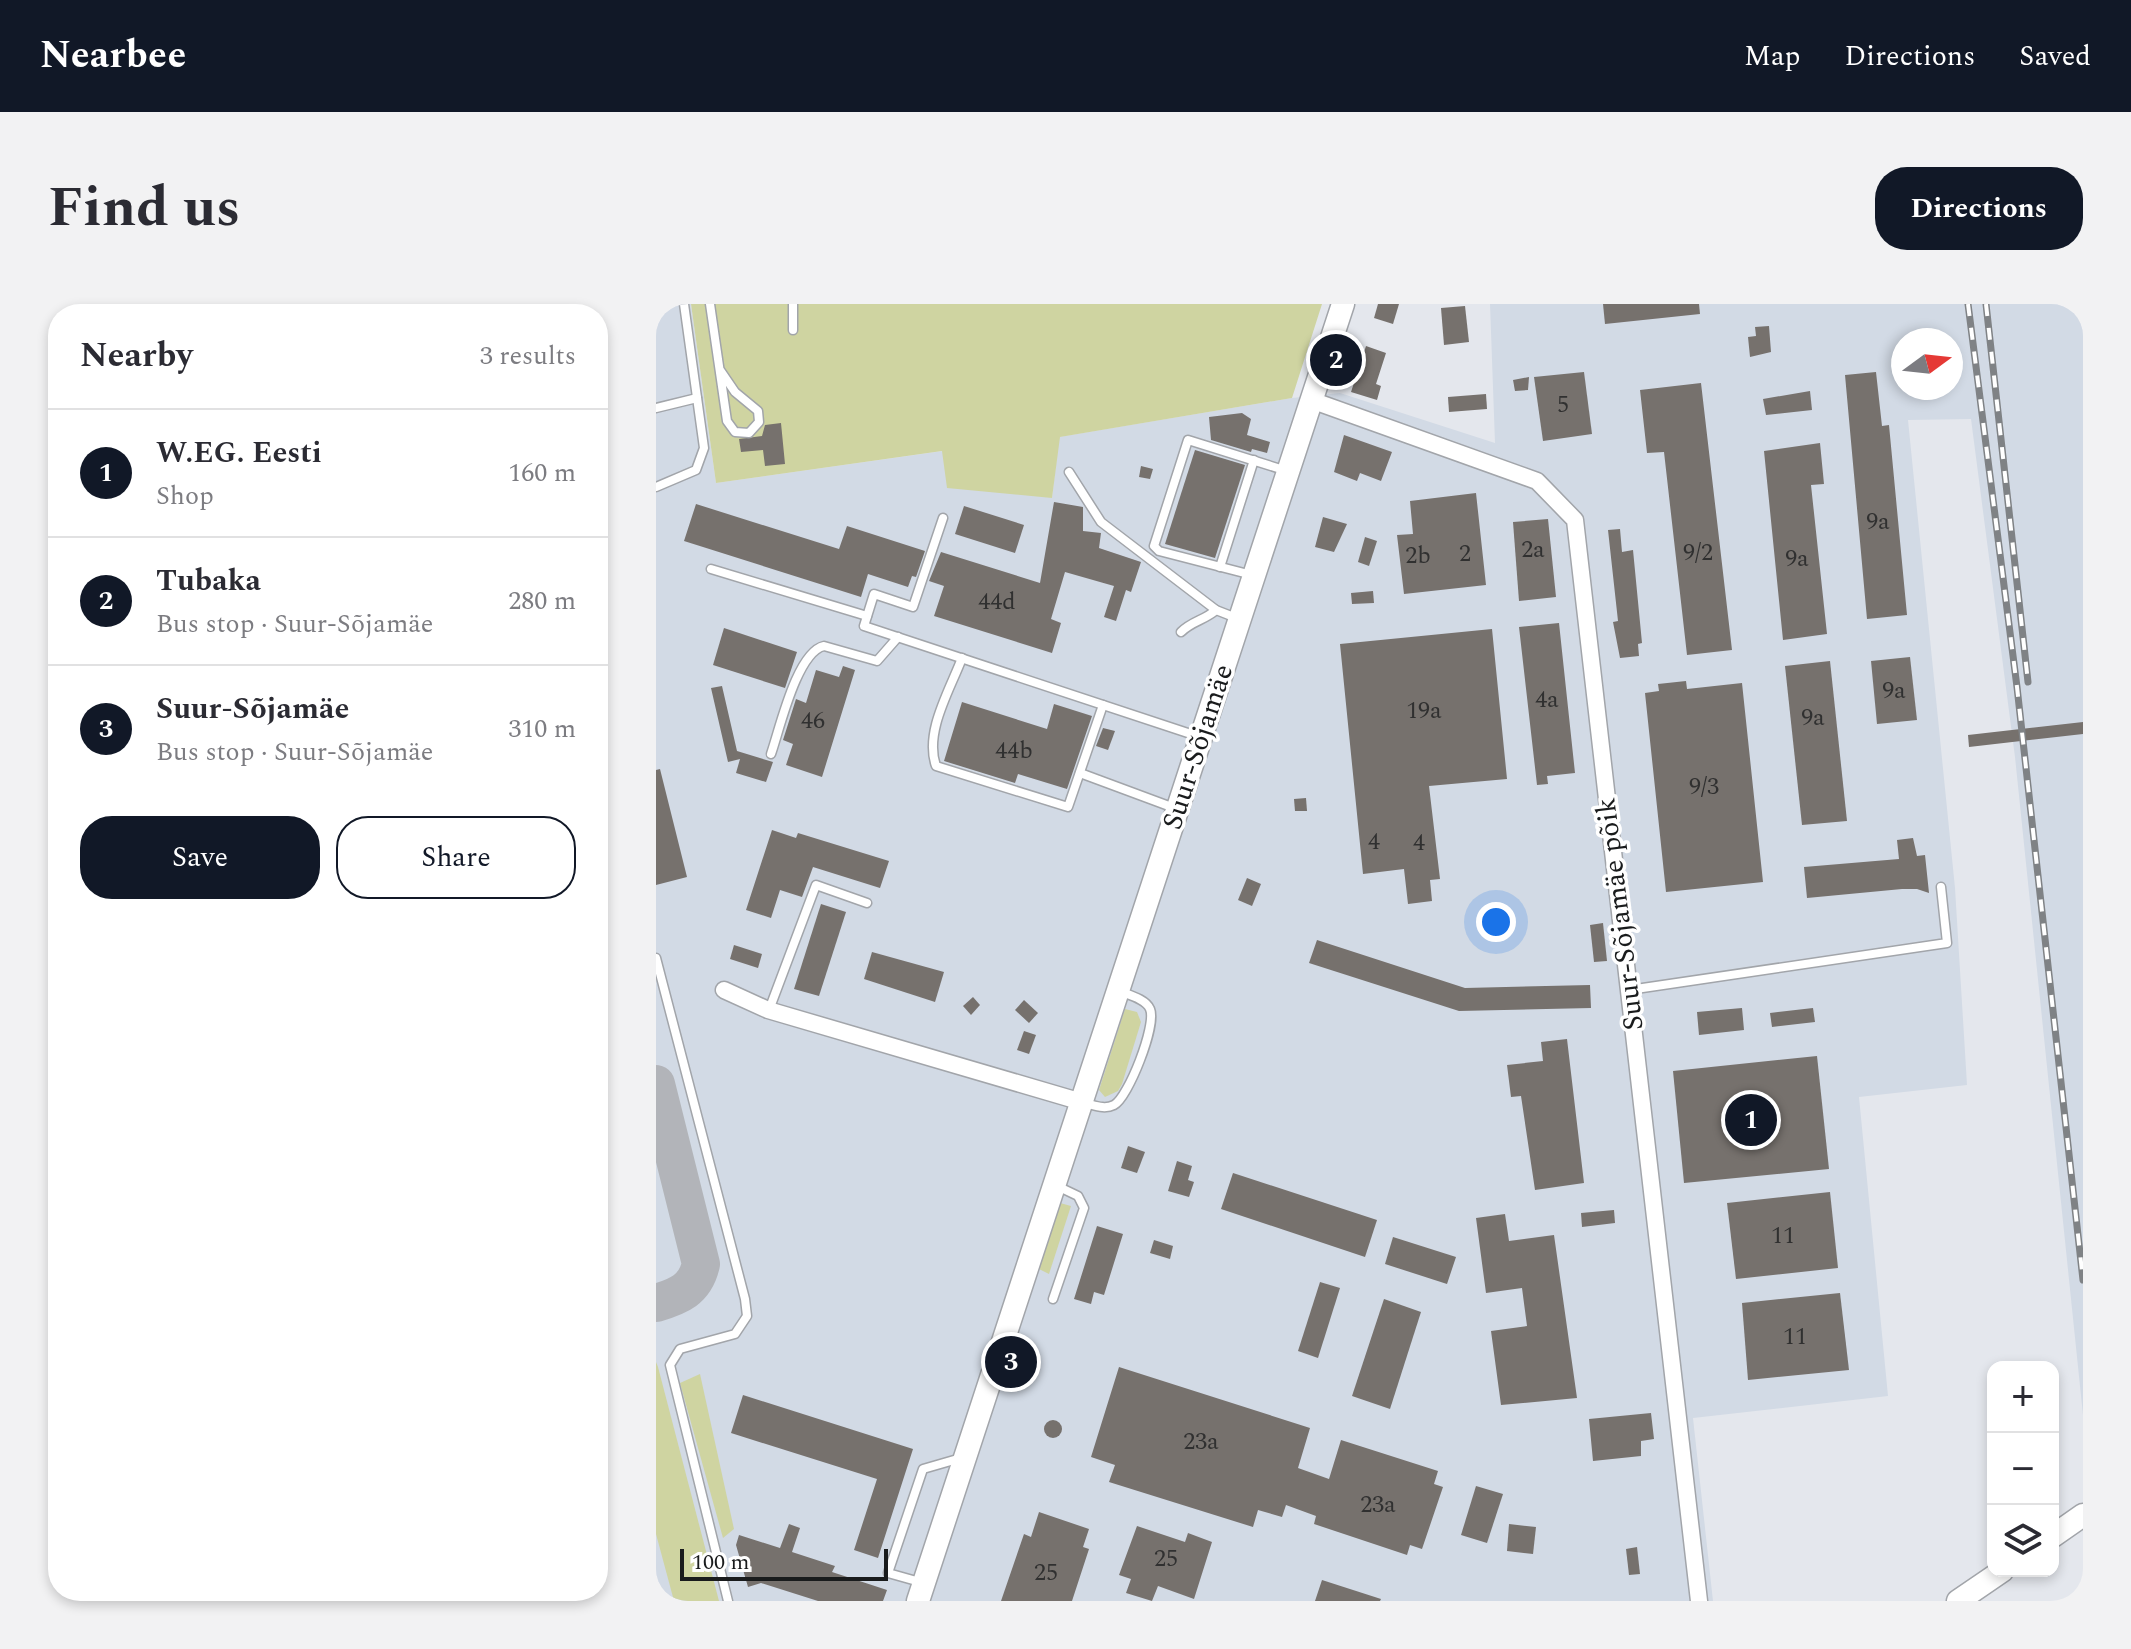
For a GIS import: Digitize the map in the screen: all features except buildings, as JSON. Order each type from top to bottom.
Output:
[{"type":"main road","name":"Suur-Sõjamäe","points":[[921,1592],[1343,304]]},
{"type":"main road","points":[[2059,1532],[2083,1515]]},
{"type":"main road","points":[[1958,1601],[1993,1577]]},
{"type":"street","name":"Suur-Sõjamäe põik","points":[[1311,400],[1537,481],[1575,520],[1699,1601]]},
{"type":"street","points":[[724,990],[768,1010],[1082,1102]]},
{"type":"lane","points":[[656,487],[696,470],[702,461],[704,448],[684,304]]},
{"type":"lane","points":[[710,304],[720,370],[729,425],[735,432],[749,433],[759,422],[758,411],[735,392],[720,370]]},
{"type":"lane","points":[[793,304],[793,330]]},
{"type":"lane","points":[[656,408],[697,398]]},
{"type":"lane","points":[[1253,575],[1159,551],[1154,546],[1188,440],[1288,472]]},
{"type":"lane","points":[[1220,567],[1254,460]]},
{"type":"lane","points":[[1069,472],[1101,522],[1216,610],[1239,619]]},
{"type":"lane","points":[[943,518],[913,607],[874,594],[864,626],[1201,737]]},
{"type":"lane","points":[[711,569],[867,616]]},
{"type":"lane","points":[[1181,632],[1190,623],[1207,619],[1216,610]]},
{"type":"lane","points":[[771,754],[802,664],[816,648],[824,646],[877,661],[898,637]]},
{"type":"lane","points":[[962,658],[933,737],[931,753],[936,766],[1068,807],[1103,705]]},
{"type":"lane","points":[[1080,773],[1177,809]]},
{"type":"lane","points":[[768,1010],[816,885],[867,903]]},
{"type":"lane","points":[[1629,990],[1947,943],[1941,887]]},
{"type":"lane","points":[[656,958],[746,1308],[743,1326],[735,1334],[680,1349],[670,1365],[728,1601]]},
{"type":"lane","points":[[1082,1102],[1102,1108],[1113,1105],[1126,1095],[1151,1024],[1150,1009],[1141,1000],[1118,990]]},
{"type":"lane","points":[[1053,1299],[1084,1208],[1078,1196],[1055,1184]]},
{"type":"lane","points":[[921,1592],[888,1573],[923,1469],[965,1456]]},
{"type":"shaded area","points":[[656,304],[691,304],[716,483],[943,451],[1052,498],[1059,437],[1292,398],[1340,393],[1495,443],[1490,304],[2083,304],[2083,1415],[2015,757],[1971,419],[1908,420],[1955,888],[1967,1085],[1859,1097],[1888,1396],[1693,1418],[1713,1601],[656,1601]]},
{"type":"green space","points":[[691,304],[1322,304],[1292,398],[1060,437],[1052,498],[947,488],[942,451],[716,483]]},
{"type":"green space","points":[[1125,1009],[1137,1012],[1141,1022],[1122,1084],[1118,1091],[1105,1097],[1099,1090]]},
{"type":"green space","points":[[1060,1203],[1071,1206],[1049,1274],[1039,1269]]},
{"type":"green space","points":[[656,1362],[719,1601],[674,1601],[656,1534]]},
{"type":"green space","points":[[700,1374],[734,1529],[723,1538],[680,1383]]},
{"type":"taxiway","points":[[656,1084],[701,1264],[695,1280],[685,1291],[656,1303]]},
{"type":"railway","points":[[1968,304],[2017,687],[2083,1280]]},
{"type":"railway","points":[[1986,304],[2028,682]]},
{"type":"place","name":"Tubaka","points":[[1336,360]]},
{"type":"place","name":"W.EG. Eesti","points":[[1751,1120]]},
{"type":"place","name":"Suur-Sõjamäe","points":[[1011,1362]]}]
